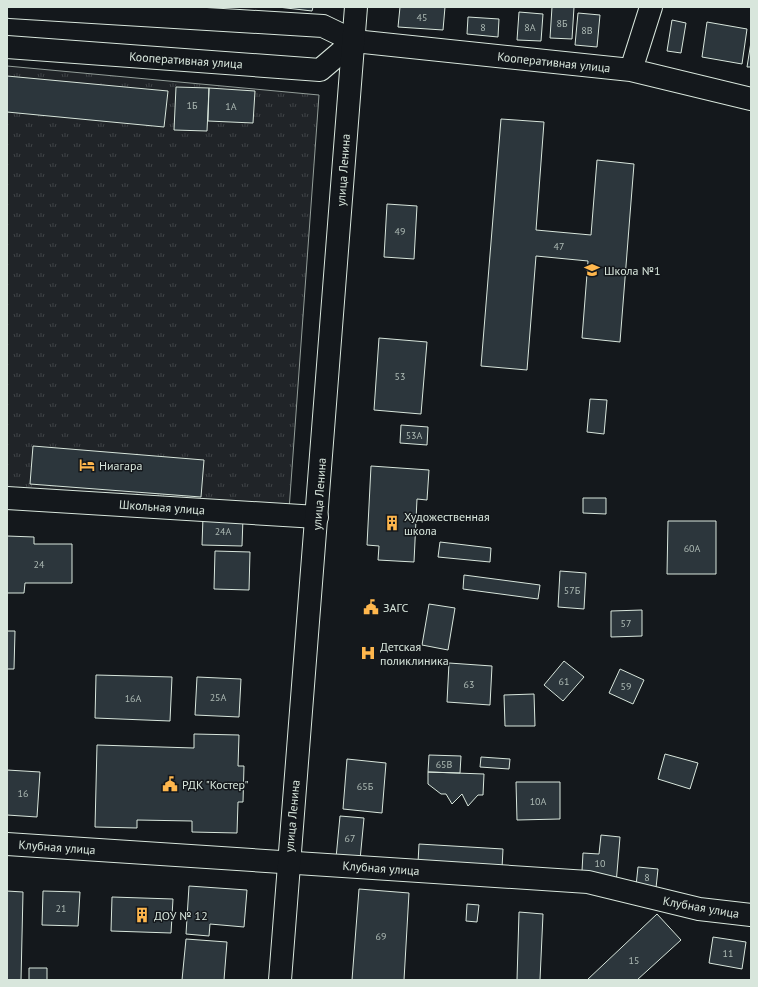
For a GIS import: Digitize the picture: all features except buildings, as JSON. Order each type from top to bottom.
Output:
[{"type":"street","name":"Кооперативная улица","points":[[10,7],[323,26],[354,41],[631,70],[751,99]]},
{"type":"street","name":"улица Ленина","points":[[280,980],[356,7]]},
{"type":"street","points":[[631,70],[651,7]]},
{"type":"street","name":"Кооперативная улица","points":[[7,47],[320,70],[354,41]]},
{"type":"street","name":"Школьная улица","points":[[7,498],[317,517]]},
{"type":"street","name":"Клубная улица","points":[[7,844],[588,882],[699,909],[751,915]]},
{"type":"green space","points":[[7,66],[319,95],[289,510],[7,489]]},
{"type":"place","name":"Школа №1","points":[[592,270]]},
{"type":"place","name":"Ниагара","points":[[87,465]]},
{"type":"place","name":"Художественная школа","points":[[392,523]]},
{"type":"place","name":"ЗАГС","points":[[371,607]]},
{"type":"place","name":"Детская поликлиника","points":[[368,653]]},
{"type":"place","name":"РДК \"Костер\"","points":[[170,784]]},
{"type":"place","name":"ДОУ № 12","points":[[142,915]]}]
